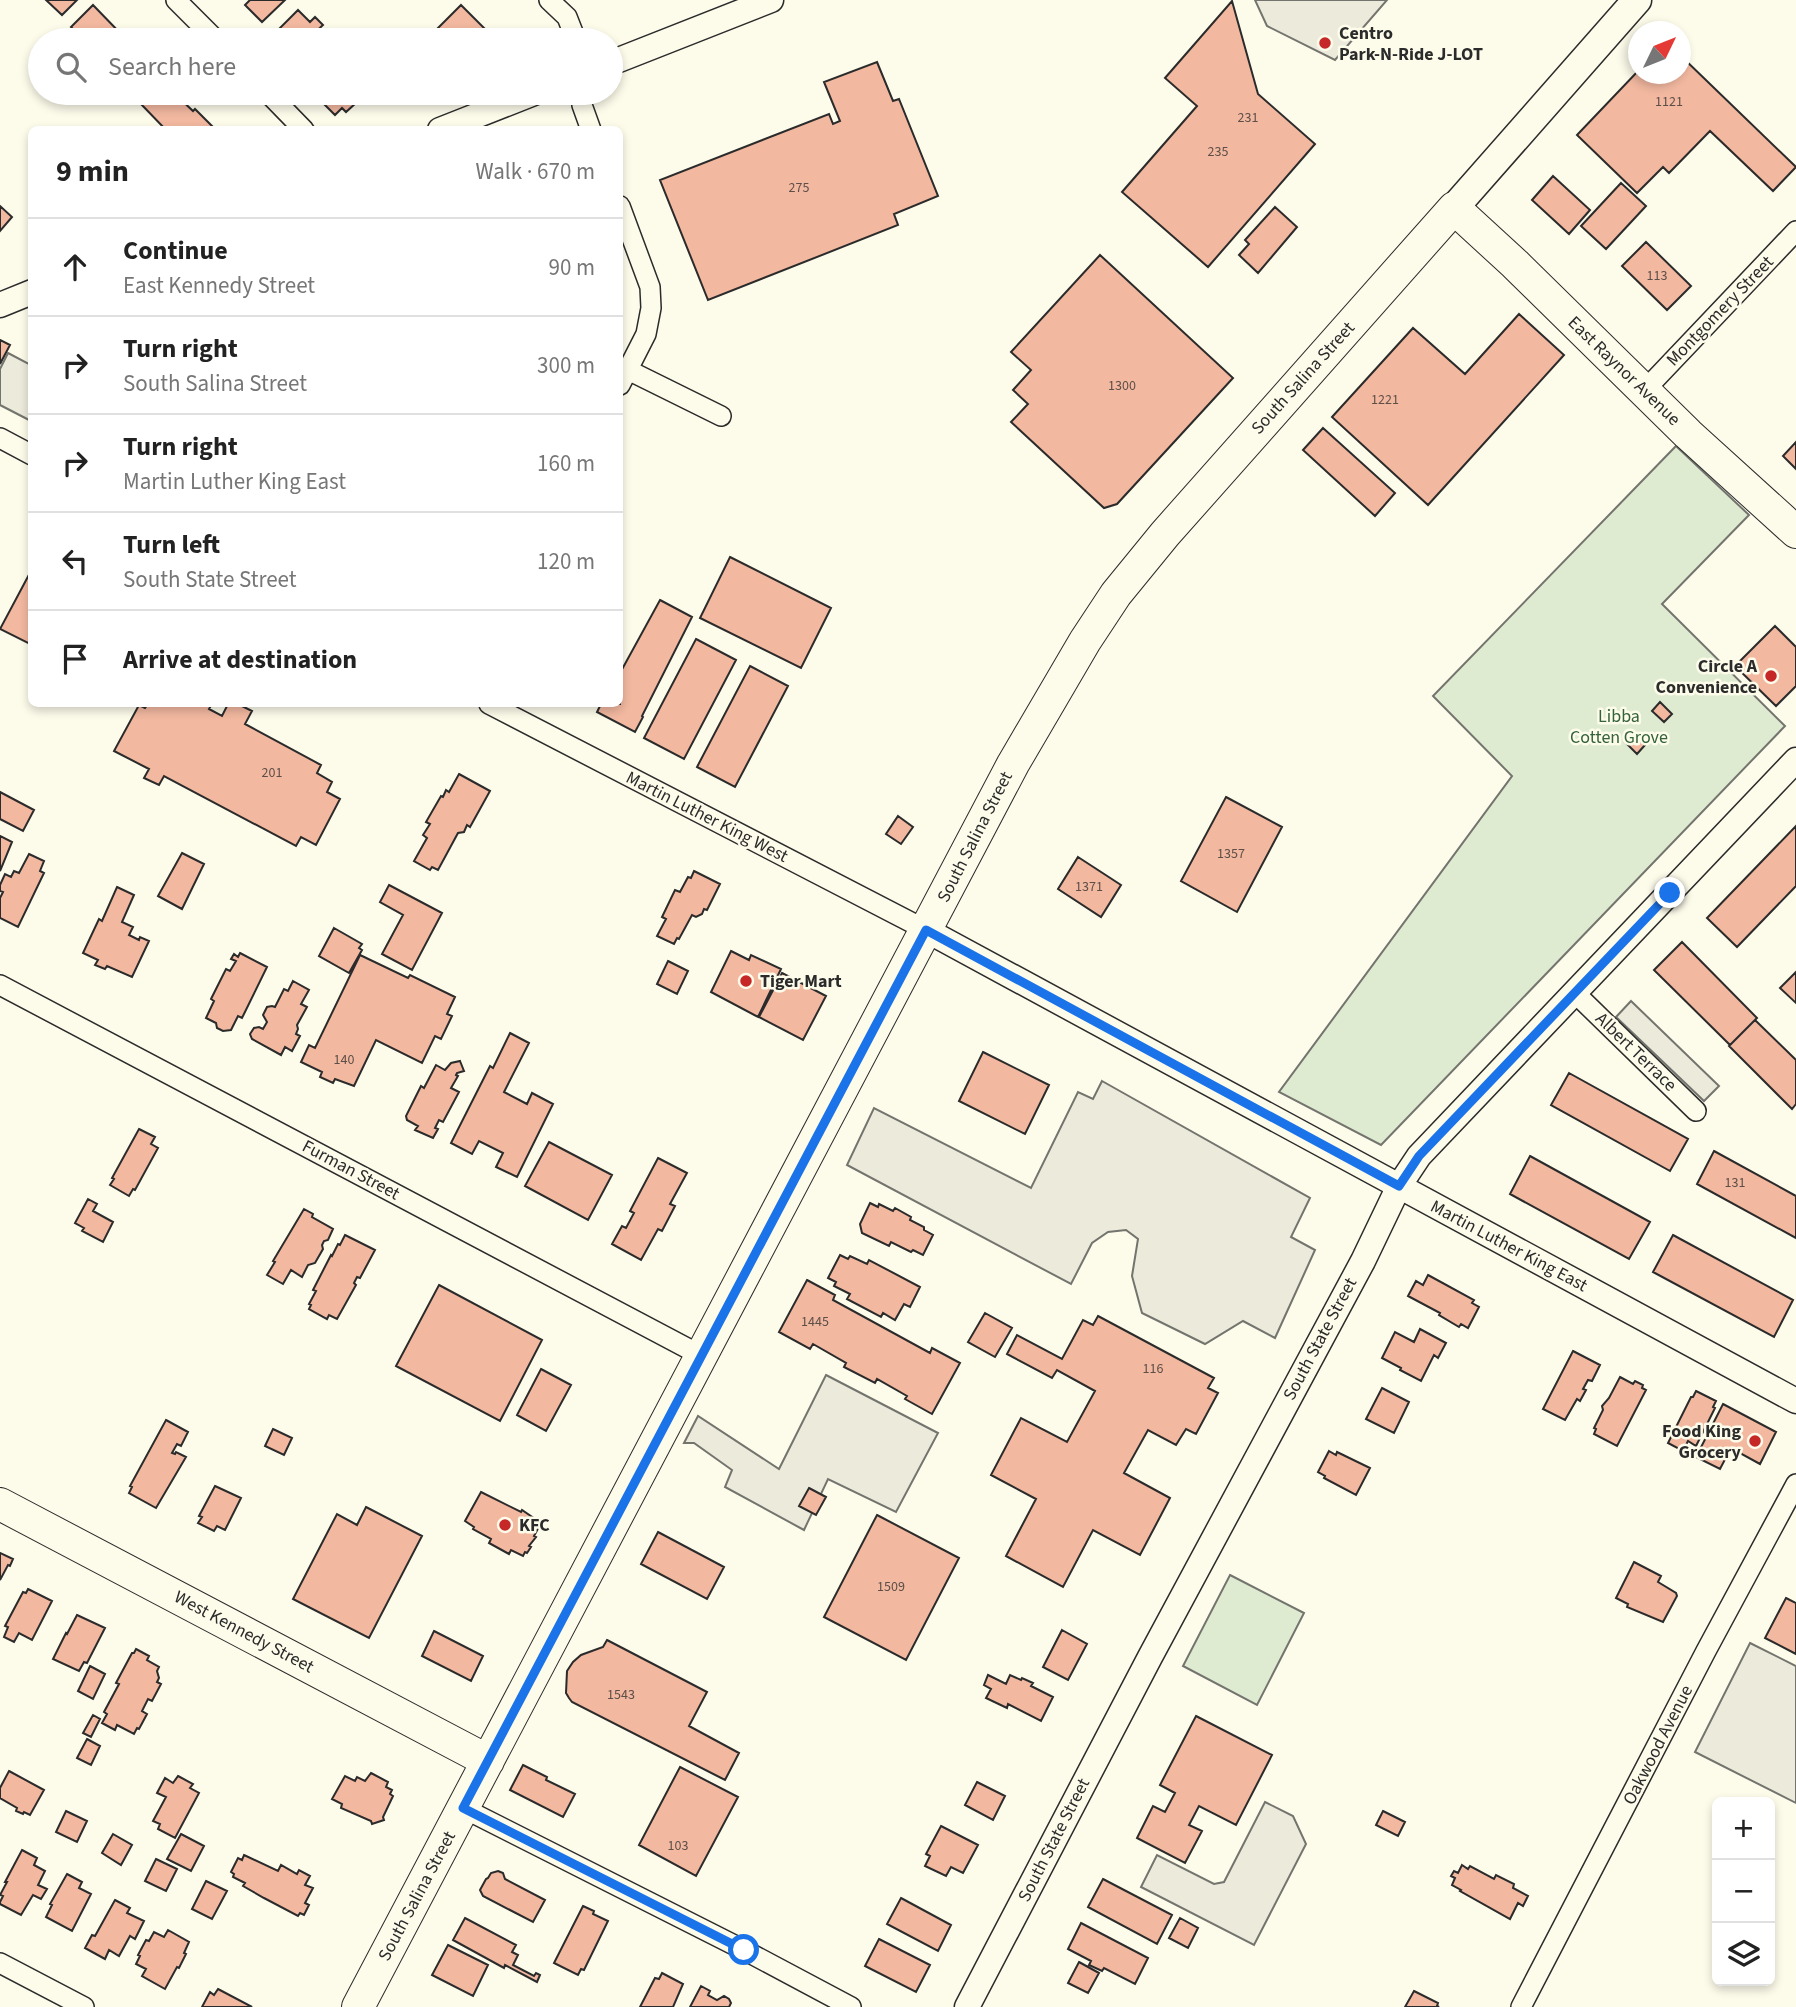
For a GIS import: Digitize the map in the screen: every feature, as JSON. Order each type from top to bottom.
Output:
[{"type":"main road","name":"South Salina Street","points":[[358,2007],[1020,751],[1085,641],[1116,594],[1165,534],[1637,0]]},
{"type":"main road","name":"East Raynor Avenue","points":[[1454,208],[1644,391],[1796,532]]},
{"type":"main road","name":"West Kennedy Street","points":[[0,1504],[488,1761]]},
{"type":"street","points":[[176,0],[204,28]]},
{"type":"street","points":[[549,0],[567,18],[571,28]]},
{"type":"street","points":[[623,58],[771,0]]},
{"type":"street","points":[[280,105],[300,126]]},
{"type":"street","points":[[450,126],[504,105]]},
{"type":"street","points":[[582,105],[590,126]]},
{"type":"street","points":[[623,214],[650,287],[651,308],[646,334],[624,378],[720,415]]},
{"type":"street","name":"Montgomery Street","points":[[1644,391],[1796,231]]},
{"type":"street","points":[[0,305],[28,294]]},
{"type":"street","points":[[0,438],[28,453]]},
{"type":"street","name":"Martin Luther King West","points":[[495,707],[926,930]]},
{"type":"street","name":"South State Street","points":[[967,2007],[1156,1645],[1363,1261],[1399,1186],[1419,1156],[1796,760]]},
{"type":"street","name":"Martin Luther King East","points":[[926,930],[1796,1401]]},
{"type":"street","name":"Furman Street","points":[[0,985],[702,1356]]},
{"type":"street","name":"Albert Terrace","points":[[1575,993],[1696,1111]]},
{"type":"street","name":"Oakwood Avenue","points":[[1521,2007],[1706,1651],[1796,1485]]},
{"type":"street","points":[[463,1808],[851,2007]]},
{"type":"street","points":[[0,1963],[84,2007]]},
{"type":"green space","name":"Libba Cotten Grove","points":[[1676,446],[1749,515],[1662,604],[1785,726],[1381,1145],[1279,1092],[1512,776],[1433,696]]},
{"type":"green space","points":[[1230,1575],[1304,1613],[1257,1705],[1183,1666]]},
{"type":"shaded area","name":"Centro Park-N-Ride J-LOT","points":[[1255,0],[1387,0],[1335,60],[1267,26]]},
{"type":"shaded area","points":[[8,353],[28,363],[28,419],[0,405],[0,369]]},
{"type":"shaded area","points":[[1631,1001],[1719,1086],[1704,1101],[1616,1017]]},
{"type":"shaded area","points":[[1102,1081],[1310,1198],[1291,1237],[1315,1250],[1275,1338],[1243,1321],[1205,1344],[1142,1313],[1132,1276],[1138,1239],[1126,1230],[1108,1232],[1092,1243],[1071,1284],[847,1165],[874,1108],[1031,1188],[1078,1092],[1093,1099]]},
{"type":"shaded area","points":[[826,1375],[938,1433],[896,1512],[828,1479],[804,1530],[725,1487],[732,1470],[694,1443],[684,1443],[698,1416],[779,1469]]},
{"type":"shaded area","points":[[1750,1643],[1796,1666],[1796,1803],[1695,1752]]},
{"type":"shaded area","points":[[1265,1802],[1293,1816],[1306,1844],[1254,1945],[1141,1887],[1157,1855],[1214,1884],[1224,1882]]},
{"type":"building","points":[[46,0],[77,0],[62,15]]},
{"type":"building","points":[[250,0],[285,0],[262,22],[245,5]]},
{"type":"building","points":[[1232,1],[1258,94],[1315,144],[1208,267],[1122,192],[1197,106],[1165,78]]},
{"type":"building","points":[[93,5],[115,28],[72,28]]},
{"type":"building","points":[[461,5],[484,28],[438,28]]},
{"type":"building","points":[[298,10],[310,22],[315,17],[323,25],[320,28],[280,28]]},
{"type":"building","points":[[877,62],[893,101],[899,99],[938,196],[894,214],[898,225],[708,300],[660,180],[829,114],[833,124],[840,121],[824,82]]},
{"type":"building","points":[[1691,66],[1796,167],[1773,191],[1710,131],[1669,173],[1663,167],[1637,193],[1577,135],[1628,81],[1628,84],[1691,84]]},
{"type":"building","points":[[142,105],[187,105],[193,111],[195,109],[212,126],[162,126]]},
{"type":"building","points":[[325,105],[354,105],[346,112],[342,108],[335,115]]},
{"type":"building","points":[[1553,176],[1590,210],[1569,234],[1532,200]]},
{"type":"building","points":[[1621,183],[1646,206],[1606,249],[1581,226]]},
{"type":"building","points":[[0,206],[12,217],[0,231]]},
{"type":"building","points":[[1275,207],[1297,227],[1258,273],[1239,255],[1249,244],[1245,240]]},
{"type":"building","points":[[1646,242],[1691,286],[1667,310],[1622,266]]},
{"type":"building","points":[[1100,255],[1233,378],[1117,504],[1104,508],[1011,422],[1028,404],[1013,390],[1031,370],[1011,352]]},
{"type":"building","points":[[1519,314],[1564,355],[1428,505],[1332,417],[1413,328],[1465,374]]},
{"type":"building","points":[[0,340],[10,345],[0,364]]},
{"type":"building","points":[[1323,428],[1395,493],[1375,516],[1303,450]]},
{"type":"building","points":[[1796,442],[1796,469],[1783,456]]},
{"type":"building","points":[[730,557],[831,608],[801,668],[700,618]]},
{"type":"building","points":[[28,576],[28,643],[0,629]]},
{"type":"building","points":[[660,600],[692,617],[635,732],[597,712],[600,707],[623,707],[623,668]]},
{"type":"building","name":"Circle A Convenience","points":[[1775,626],[1796,647],[1796,686],[1776,706],[1735,666]]},
{"type":"building","points":[[696,639],[736,660],[684,759],[644,738]]},
{"type":"building","points":[[750,666],[788,686],[735,787],[697,767]]},
{"type":"building","points":[[1660,702],[1672,714],[1664,722],[1652,711]]},
{"type":"building","points":[[138,707],[210,707],[209,709],[222,716],[226,707],[244,707],[252,711],[245,724],[321,765],[317,773],[332,782],[327,792],[340,799],[316,845],[301,837],[296,846],[164,776],[159,785],[144,778],[149,769],[114,751]]},
{"type":"building","points":[[1633,734],[1645,745],[1637,754],[1625,742]]},
{"type":"building","points":[[459,774],[490,791],[470,827],[467,825],[464,832],[458,833],[438,870],[432,867],[430,870],[414,861],[427,838],[423,835],[430,824],[426,822],[441,796],[443,797],[446,790],[449,792]]},
{"type":"building","points":[[0,792],[34,810],[23,831],[0,819]]},
{"type":"building","points":[[1226,797],[1282,827],[1237,912],[1181,881]]},
{"type":"building","points":[[898,816],[913,827],[901,844],[886,834]]},
{"type":"building","points":[[1796,826],[1796,886],[1737,947],[1707,918]]},
{"type":"building","points":[[0,836],[12,842],[0,871]]},
{"type":"building","points":[[182,853],[204,864],[182,909],[158,896]]},
{"type":"building","points":[[29,854],[44,861],[40,871],[44,873],[18,927],[0,918],[0,898],[3,892],[0,891],[0,885],[5,874],[11,877],[14,871],[19,873]]},
{"type":"building","points":[[1078,857],[1121,885],[1101,917],[1058,889]]},
{"type":"building","points":[[694,871],[720,884],[707,910],[704,909],[702,914],[696,917],[692,915],[674,944],[657,936],[666,919],[662,917],[675,890],[680,892]]},
{"type":"building","points":[[389,885],[442,913],[412,970],[382,954],[403,915],[380,902]]},
{"type":"building","points":[[117,887],[134,895],[122,922],[133,927],[129,935],[149,941],[132,977],[107,966],[105,969],[95,965],[98,960],[83,953],[99,919],[102,921]]},
{"type":"building","points":[[334,928],[362,944],[359,948],[362,950],[349,973],[319,956]]},
{"type":"building","points":[[1682,942],[1757,1018],[1730,1045],[1654,970]]},
{"type":"building","name":"Tiger Mart","points":[[731,951],[749,960],[751,955],[781,969],[758,1017],[711,992]]},
{"type":"building","points":[[240,953],[267,967],[242,1018],[238,1016],[231,1030],[223,1031],[217,1028],[216,1023],[206,1018],[214,1001],[211,999],[226,969],[230,971],[236,961],[231,959],[234,954],[238,957]]},
{"type":"building","points":[[360,955],[455,997],[447,1014],[452,1016],[441,1039],[435,1036],[422,1063],[376,1040],[354,1086],[335,1079],[333,1083],[320,1077],[322,1072],[301,1062],[309,1045],[315,1048]]},
{"type":"building","points":[[668,961],[688,971],[677,994],[657,984]]},
{"type":"building","points":[[1796,972],[1796,1003],[1780,988]]},
{"type":"building","points":[[782,973],[826,996],[803,1040],[759,1017]]},
{"type":"building","points":[[293,981],[309,990],[301,1004],[307,1007],[297,1025],[296,1034],[300,1036],[292,1051],[285,1047],[281,1055],[252,1039],[250,1034],[254,1028],[263,1029],[267,1022],[263,1015],[267,1007],[275,1007],[284,989],[288,991]]},
{"type":"building","points":[[1755,1020],[1796,1060],[1796,1104],[1792,1109],[1729,1046]]},
{"type":"building","points":[[510,1033],[529,1043],[504,1092],[527,1104],[532,1093],[553,1104],[517,1177],[496,1167],[503,1153],[479,1141],[472,1154],[451,1143]]},
{"type":"building","points":[[983,1052],[1049,1085],[1025,1134],[959,1101]]},
{"type":"building","points":[[460,1061],[464,1071],[457,1073],[451,1088],[459,1092],[443,1122],[439,1120],[433,1138],[415,1130],[418,1126],[407,1120],[406,1116],[421,1086],[424,1088],[436,1065],[445,1070],[451,1063]]},
{"type":"building","points":[[1569,1073],[1688,1139],[1670,1171],[1551,1105]]},
{"type":"building","points":[[139,1129],[155,1137],[151,1144],[158,1148],[129,1196],[110,1185]]},
{"type":"building","points":[[549,1142],[612,1175],[588,1220],[525,1186]]},
{"type":"building","points":[[1714,1151],[1796,1196],[1796,1238],[1697,1184]]},
{"type":"building","points":[[1530,1156],[1650,1222],[1629,1259],[1510,1194]]},
{"type":"building","points":[[658,1158],[687,1173],[670,1204],[675,1206],[662,1231],[658,1229],[641,1260],[612,1244],[622,1226],[626,1228],[634,1213],[630,1211]]},
{"type":"building","points":[[88,1199],[97,1204],[93,1211],[113,1222],[103,1242],[82,1231],[84,1228],[75,1223]]},
{"type":"building","points":[[870,1203],[893,1211],[895,1208],[933,1235],[923,1255],[891,1242],[889,1246],[862,1233],[860,1224]]},
{"type":"building","points":[[304,1209],[333,1229],[328,1240],[324,1241],[323,1249],[315,1263],[308,1265],[302,1277],[291,1270],[283,1284],[267,1275]]},
{"type":"building","points":[[345,1235],[375,1250],[360,1278],[357,1277],[354,1283],[356,1285],[337,1319],[329,1315],[327,1319],[309,1309],[309,1304],[331,1255]]},
{"type":"building","points":[[1673,1235],[1793,1300],[1774,1337],[1653,1272]]},
{"type":"building","points":[[840,1255],[848,1259],[850,1256],[867,1264],[869,1260],[920,1287],[910,1307],[904,1304],[895,1320],[883,1313],[881,1317],[847,1299],[850,1294],[834,1286],[836,1282],[828,1278]]},
{"type":"building","points":[[1428,1275],[1474,1300],[1472,1303],[1479,1307],[1468,1328],[1461,1324],[1459,1327],[1408,1296],[1416,1281],[1423,1285]]},
{"type":"building","points":[[807,1280],[835,1295],[833,1300],[930,1353],[932,1348],[960,1363],[932,1414],[877,1379],[875,1383],[844,1367],[846,1363],[813,1344],[810,1349],[779,1332]]},
{"type":"building","points":[[439,1285],[542,1340],[500,1421],[396,1366]]},
{"type":"building","points":[[985,1313],[1012,1328],[995,1357],[968,1342]]},
{"type":"building","points":[[1098,1316],[1214,1378],[1208,1388],[1218,1393],[1196,1434],[1186,1429],[1176,1445],[1148,1430],[1124,1473],[1170,1498],[1140,1555],[1093,1530],[1063,1587],[1006,1556],[1036,1499],[991,1475],[1021,1418],[1067,1442],[1095,1391],[1057,1370],[1052,1378],[1007,1354],[1017,1335],[1062,1359],[1083,1320],[1093,1325]]},
{"type":"building","points":[[1420,1329],[1446,1343],[1438,1358],[1434,1355],[1421,1381],[1382,1358],[1395,1332],[1414,1342]]},
{"type":"building","points":[[1573,1351],[1600,1365],[1592,1381],[1588,1380],[1583,1389],[1586,1390],[1580,1401],[1577,1399],[1565,1420],[1543,1409]]},
{"type":"building","points":[[541,1369],[571,1385],[546,1431],[517,1415]]},
{"type":"building","points":[[1620,1377],[1633,1384],[1635,1381],[1643,1385],[1642,1388],[1646,1390],[1617,1446],[1594,1434],[1594,1428],[1603,1410],[1602,1406]]},
{"type":"building","points":[[1382,1388],[1409,1402],[1394,1433],[1366,1419]]},
{"type":"building","points":[[1696,1391],[1716,1401],[1713,1407],[1715,1408],[1696,1446],[1688,1441],[1683,1451],[1668,1443]]},
{"type":"building","points":[[1723,1404],[1776,1432],[1760,1464],[1731,1448],[1720,1469],[1696,1457]]},
{"type":"building","points":[[166,1420],[188,1432],[181,1446],[177,1444],[172,1453],[186,1457],[156,1508],[129,1493],[132,1487],[130,1486]]},
{"type":"building","points":[[273,1429],[292,1438],[284,1455],[265,1446]]},
{"type":"building","points":[[1329,1451],[1336,1455],[1337,1452],[1370,1468],[1356,1495],[1318,1472]]},
{"type":"building","points":[[215,1486],[241,1498],[225,1530],[217,1526],[214,1531],[198,1523]]},
{"type":"building","points":[[809,1488],[826,1497],[816,1515],[799,1506]]},
{"type":"building","name":"KFC","points":[[481,1492],[521,1512],[522,1510],[541,1523],[529,1546],[531,1547],[523,1556],[511,1550],[509,1554],[489,1543],[491,1539],[465,1521]]},
{"type":"building","points":[[366,1507],[422,1536],[369,1638],[293,1599],[337,1514],[357,1525]]},
{"type":"building","points":[[877,1515],[959,1558],[906,1660],[824,1617]]},
{"type":"building","points":[[658,1532],[724,1567],[707,1599],[641,1564]]},
{"type":"building","points":[[0,1553],[13,1559],[0,1580]]},
{"type":"building","points":[[1634,1562],[1661,1576],[1658,1582],[1676,1593],[1677,1596],[1663,1622],[1627,1607],[1628,1604],[1616,1598]]},
{"type":"building","points":[[28,1589],[52,1601],[32,1640],[19,1633],[14,1642],[4,1637],[8,1627],[5,1626],[23,1592],[26,1593]]},
{"type":"building","points":[[1786,1598],[1796,1603],[1796,1654],[1765,1638]]},
{"type":"building","points":[[77,1615],[105,1628],[87,1663],[84,1662],[79,1671],[53,1659]]},
{"type":"building","points":[[1062,1630],[1087,1644],[1068,1680],[1043,1667]]},
{"type":"building","points":[[434,1631],[483,1656],[471,1681],[422,1656]]},
{"type":"building","points":[[607,1640],[707,1692],[689,1726],[739,1753],[725,1780],[572,1702],[566,1693],[567,1671],[581,1655],[603,1647]]},
{"type":"building","points":[[136,1649],[149,1656],[147,1660],[159,1667],[157,1682],[161,1684],[152,1701],[148,1699],[142,1711],[147,1714],[134,1734],[117,1725],[115,1730],[102,1723],[107,1714],[104,1712],[119,1684],[116,1683]]},
{"type":"building","points":[[90,1666],[105,1674],[93,1699],[78,1691]]},
{"type":"building","points":[[988,1675],[1006,1684],[1010,1675],[1021,1680],[1022,1678],[1033,1683],[1031,1686],[1053,1697],[1041,1721],[1008,1704],[1007,1708],[986,1698],[991,1689],[984,1685]]},
{"type":"building","points":[[93,1715],[100,1719],[91,1737],[83,1733]]},
{"type":"building","points":[[1196,1716],[1272,1755],[1236,1825],[1199,1806],[1189,1825],[1202,1831],[1185,1863],[1137,1838],[1153,1806],[1165,1812],[1175,1793],[1160,1785]]},
{"type":"building","points":[[87,1739],[100,1746],[91,1765],[77,1758]]},
{"type":"building","points":[[523,1765],[575,1794],[563,1817],[510,1790]]},
{"type":"building","points":[[680,1767],[738,1797],[696,1876],[639,1845]]},
{"type":"building","points":[[9,1771],[44,1790],[30,1815],[16,1811],[17,1808],[0,1798],[0,1788]]},
{"type":"building","points":[[371,1773],[388,1782],[386,1787],[392,1790],[390,1794],[393,1796],[384,1820],[372,1824],[371,1821],[341,1808],[342,1804],[332,1799],[345,1776],[355,1781],[357,1777],[365,1781]]},
{"type":"building","points":[[178,1776],[193,1784],[190,1788],[199,1793],[175,1838],[158,1829],[160,1824],[153,1821],[166,1797],[157,1793],[165,1778],[173,1783]]},
{"type":"building","points":[[977,1782],[1005,1796],[993,1820],[965,1805]]},
{"type":"building","points":[[66,1811],[87,1821],[77,1842],[56,1832]]},
{"type":"building","points":[[1383,1811],[1405,1822],[1398,1836],[1376,1825]]},
{"type":"building","points":[[941,1826],[978,1845],[963,1873],[951,1867],[946,1876],[925,1866],[930,1856],[926,1854]]},
{"type":"building","points":[[113,1834],[132,1845],[121,1865],[102,1853]]},
{"type":"building","points":[[181,1834],[204,1846],[191,1871],[167,1859]]},
{"type":"building","points":[[22,1850],[37,1858],[34,1865],[45,1871],[38,1885],[47,1889],[41,1899],[33,1895],[21,1915],[0,1904],[3,1896],[0,1895]]},
{"type":"building","points":[[244,1855],[278,1871],[281,1865],[297,1874],[299,1870],[310,1876],[305,1885],[313,1888],[305,1903],[309,1905],[304,1915],[300,1913],[298,1916],[264,1898],[233,1877],[231,1872],[238,1858],[242,1860]]},
{"type":"building","points":[[156,1859],[177,1869],[166,1891],[145,1881]]},
{"type":"building","points":[[1462,1865],[1468,1869],[1470,1866],[1494,1879],[1496,1875],[1514,1884],[1513,1888],[1528,1896],[1523,1906],[1518,1903],[1510,1919],[1460,1891],[1452,1885],[1455,1878],[1451,1876],[1454,1871],[1458,1873]]},
{"type":"building","points":[[491,1873],[503,1873],[505,1879],[545,1900],[533,1922],[483,1896],[480,1890],[486,1879]]},
{"type":"building","points":[[67,1874],[82,1882],[79,1888],[91,1894],[72,1931],[46,1917],[52,1905],[50,1904]]},
{"type":"building","points":[[1103,1879],[1172,1915],[1157,1944],[1088,1907]]},
{"type":"building","points":[[206,1881],[227,1891],[212,1919],[192,1909]]},
{"type":"building","points":[[901,1898],[951,1925],[938,1951],[887,1924]]},
{"type":"building","points":[[115,1900],[130,1908],[127,1913],[144,1921],[135,1939],[130,1936],[119,1956],[109,1950],[105,1959],[85,1948],[92,1935],[95,1936]]},
{"type":"building","points":[[583,1906],[608,1921],[584,1970],[581,1969],[578,1975],[554,1963]]},
{"type":"building","points":[[465,1918],[516,1945],[512,1952],[518,1955],[513,1965],[534,1976],[536,1973],[540,1975],[537,1982],[505,1965],[504,1968],[453,1940]]},
{"type":"building","points":[[1180,1918],[1198,1928],[1188,1948],[1169,1938]]},
{"type":"building","points":[[1081,1923],[1148,1958],[1135,1984],[1104,1968],[1102,1971],[1089,1965],[1091,1961],[1068,1949]]},
{"type":"building","points":[[168,1930],[189,1942],[179,1968],[177,1967],[165,1989],[142,1976],[146,1969],[136,1964],[146,1940],[149,1941],[154,1932],[164,1937]]},
{"type":"building","points":[[879,1939],[930,1965],[916,1992],[865,1966]]},
{"type":"building","points":[[448,1945],[488,1965],[473,1996],[432,1975]]},
{"type":"building","points":[[1079,1962],[1099,1973],[1088,1993],[1068,1983]]},
{"type":"building","points":[[662,1973],[683,1984],[673,2007],[640,2007],[655,1978],[659,1979]]},
{"type":"building","points":[[701,1986],[710,1991],[708,1995],[717,2000],[724,1996],[729,1999],[729,2007],[690,2007]]},
{"type":"building","points":[[218,1989],[252,2007],[202,2007],[210,1992],[214,1995]]},
{"type":"building","points":[[1414,1991],[1438,2003],[1439,2007],[1405,2007]]},
{"type":"place","name":"Centro Park-N-Ride J-LOT","points":[[1325,43]]},
{"type":"place","name":"Circle A Convenience","points":[[1771,676]]},
{"type":"place","name":"Tiger Mart","points":[[746,981]]},
{"type":"place","name":"Food King Grocery","points":[[1755,1441]]},
{"type":"place","name":"KFC","points":[[505,1525]]},
{"type":"route","points":[[744,1950],[463,1808],[926,930],[1399,1186],[1419,1156],[1670,893]]}]
